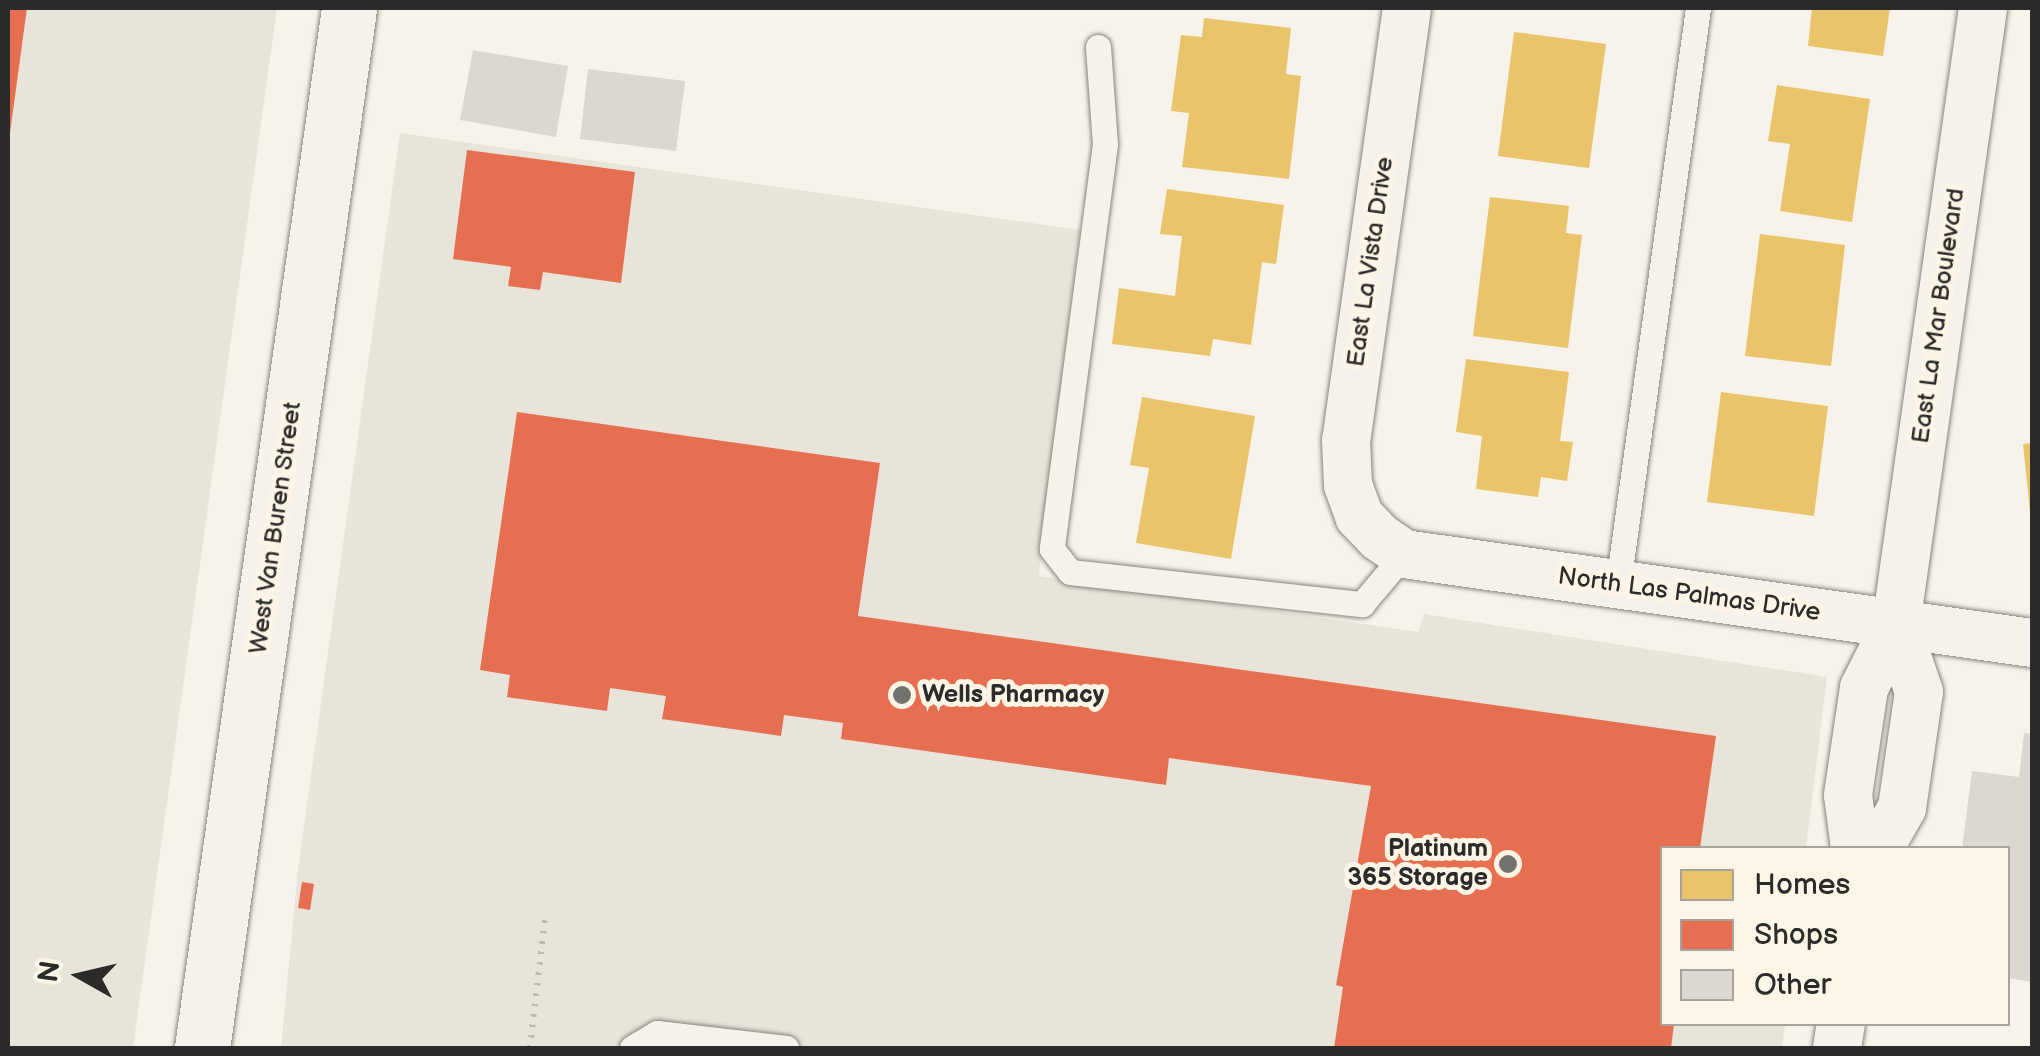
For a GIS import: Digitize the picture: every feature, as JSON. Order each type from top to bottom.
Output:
[{"type":"main road","name":"West Van Buren Street","points":[[202,1048],[349,8]]},
{"type":"street","name":"East La Vista Drive","points":[[1404,554],[1359,516],[1348,485],[1346,440],[1407,8]]},
{"type":"street","name":"East La Mar Boulevard","points":[[1855,846],[1848,795],[1864,688],[1896,625],[1982,8]]},
{"type":"street","name":"North Las Palmas Drive","points":[[1404,554],[2032,643]]},
{"type":"street","name":"East La Mar Boulevard","points":[[1879,846],[1902,808],[1918,692],[1896,625]]},
{"type":"lane","points":[[1618,584],[1698,8]]},
{"type":"lane","points":[[1098,47],[1105,144],[1052,548],[1070,572],[1362,604],[1404,554]]},
{"type":"lane","points":[[632,1048],[657,1033],[786,1048]]},
{"type":"path","points":[[530,1048],[544,918]]},
{"type":"shaded area","points":[[8,8],[277,8],[133,1048],[8,1048]]},
{"type":"shaded area","points":[[400,133],[1080,230],[1039,576],[1418,632],[1424,614],[1827,677],[1806,846],[1660,846],[1660,1026],[1785,1026],[1782,1048],[281,1048],[298,869]]},
{"type":"building: Homes","points":[[1812,8],[1890,8],[1883,56],[1808,46]]},
{"type":"building: Homes","points":[[1204,18],[1291,28],[1286,74],[1301,76],[1289,179],[1182,167],[1189,113],[1171,111],[1181,35],[1202,37]]},
{"type":"building: Homes","points":[[1514,32],[1606,44],[1589,168],[1498,156]]},
{"type":"building: Homes","points":[[1777,85],[1870,99],[1852,222],[1780,211],[1790,144],[1768,141]]},
{"type":"building: Homes","points":[[1167,189],[1284,205],[1276,264],[1262,262],[1251,345],[1213,339],[1210,356],[1112,344],[1119,288],[1175,296],[1182,236],[1160,234]]},
{"type":"building: Homes","points":[[1490,197],[1569,206],[1566,233],[1582,235],[1568,348],[1473,336]]},
{"type":"building: Homes","points":[[1760,234],[1845,245],[1831,366],[1745,356]]},
{"type":"building: Homes","points":[[1466,359],[1569,372],[1560,441],[1573,442],[1567,481],[1541,477],[1538,497],[1476,489],[1482,436],[1456,432]]},
{"type":"building: Homes","points":[[1721,392],[1828,406],[1814,516],[1707,502]]},
{"type":"building: Homes","points":[[1142,397],[1255,416],[1231,559],[1136,543],[1149,468],[1130,465]]},
{"type":"building: Homes","points":[[2032,443],[2032,512],[2030,512],[2023,444]]},
{"type":"building: Shops","points":[[8,8],[27,8],[10,133],[8,133]]},
{"type":"building: Shops","points":[[467,150],[635,172],[621,283],[543,272],[540,290],[508,286],[511,267],[453,259]]},
{"type":"building: Shops","points":[[517,412],[880,463],[858,616],[1716,736],[1700,846],[1660,846],[1660,1026],[1674,1026],[1671,1048],[1334,1048],[1343,987],[1336,985],[1371,786],[1169,758],[1166,785],[841,739],[843,723],[784,715],[781,736],[662,719],[666,696],[610,688],[607,711],[507,697],[510,675],[480,670]]},
{"type":"building: Shops","points":[[302,882],[314,884],[310,910],[298,908]]},
{"type":"building: Other","points":[[473,50],[568,66],[556,137],[460,120]]},
{"type":"building: Other","points":[[588,69],[685,81],[676,151],[580,139]]},
{"type":"building: Other","points":[[2024,733],[2032,734],[2032,982],[2010,978],[2010,846],[1962,846],[1972,771],[2019,777]]},
{"type":"place","name":"Wells Pharmacy","points":[[902,695]]},
{"type":"place","name":"Platinum 365 Storage","points":[[1508,864]]}]
